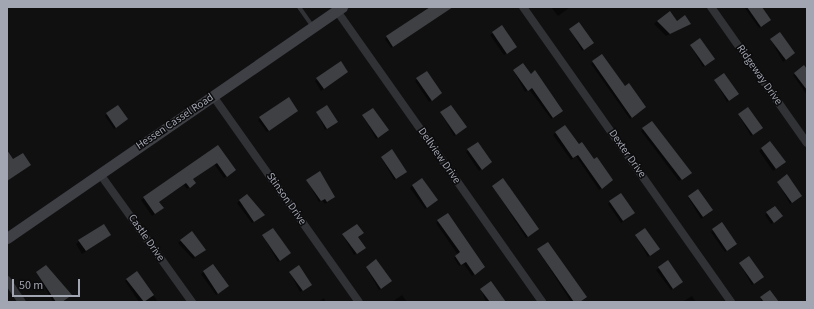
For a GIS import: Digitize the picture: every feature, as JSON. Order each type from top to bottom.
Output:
[{"type":"main road","name":"Hessen Cassel Road","points":[[8,235],[100,174],[340,9]]},
{"type":"street","name":"Dexter Drive","points":[[523,7],[732,302]]},
{"type":"street","name":"Ridgeway Drive","points":[[711,7],[807,143]]},
{"type":"street","name":"Dellview Drive","points":[[340,9],[542,302]]},
{"type":"street","name":"Stinson Drive","points":[[213,96],[359,302]]},
{"type":"street","name":"Castle Drive","points":[[100,174],[192,302]]},
{"type":"street","points":[[7,280],[22,302]]},
{"type":"lane","points":[[299,7],[313,27]]},
{"type":"building","points":[[430,7],[453,7],[393,47],[386,36]]},
{"type":"building","points":[[747,7],[762,7],[771,20],[761,27]]},
{"type":"building","points":[[670,11],[677,21],[685,15],[691,24],[670,34],[657,21]]},
{"type":"building","points":[[579,22],[594,43],[584,50],[569,29]]},
{"type":"building","points":[[502,25],[517,47],[507,54],[492,32]]},
{"type":"building","points":[[780,32],[795,53],[786,60],[770,39]]},
{"type":"building","points":[[700,38],[715,59],[705,66],[690,45]]},
{"type":"building","points":[[602,54],[625,86],[629,83],[646,107],[632,118],[592,61]]},
{"type":"building","points":[[341,61],[348,72],[324,89],[316,78]]},
{"type":"building","points":[[523,63],[531,74],[535,70],[563,111],[553,118],[532,88],[528,91],[513,70]]},
{"type":"building","points":[[804,65],[807,69],[807,90],[794,73]]},
{"type":"building","points":[[427,71],[442,93],[432,101],[416,78]]},
{"type":"building","points":[[724,73],[739,94],[729,101],[714,80]]},
{"type":"building","points":[[289,97],[298,111],[269,131],[259,117]]},
{"type":"building","points":[[118,105],[128,119],[116,128],[106,113]]},
{"type":"building","points":[[327,105],[338,122],[327,129],[316,112]]},
{"type":"building","points":[[451,105],[467,127],[456,135],[440,112]]},
{"type":"building","points":[[748,107],[763,128],[753,135],[738,114]]},
{"type":"building","points":[[373,108],[389,130],[378,138],[362,115]]},
{"type":"building","points":[[652,121],[692,173],[682,180],[642,128]]},
{"type":"building","points":[[565,125],[579,144],[582,142],[594,159],[597,157],[613,180],[602,189],[578,155],[573,158],[555,132]]},
{"type":"building","points":[[770,141],[786,162],[776,169],[761,148]]},
{"type":"building","points":[[478,142],[492,162],[482,170],[467,149]]},
{"type":"building","points":[[218,145],[236,170],[227,177],[217,163],[193,179],[196,183],[190,188],[186,183],[159,202],[164,208],[155,214],[143,197]]},
{"type":"building","points":[[392,149],[407,172],[396,179],[381,157]]},
{"type":"building","points":[[7,150],[13,159],[23,153],[31,165],[7,181]]},
{"type":"building","points":[[320,171],[335,197],[327,202],[325,199],[321,201],[306,180]]},
{"type":"building","points":[[787,174],[802,196],[792,203],[777,182]]},
{"type":"building","points":[[422,178],[438,200],[427,208],[412,185]]},
{"type":"building","points":[[503,178],[539,229],[528,237],[492,186]]},
{"type":"building","points":[[698,189],[713,210],[703,217],[688,196]]},
{"type":"building","points":[[621,193],[635,213],[623,221],[609,201]]},
{"type":"building","points":[[247,194],[265,215],[254,222],[239,200]]},
{"type":"building","points":[[775,206],[783,216],[774,223],[766,212]]},
{"type":"building","points":[[448,213],[485,267],[475,275],[466,262],[461,265],[455,256],[460,252],[437,220]]},
{"type":"building","points":[[722,222],[737,244],[727,251],[712,229]]},
{"type":"building","points":[[104,224],[111,235],[86,251],[78,240]]},
{"type":"building","points":[[357,224],[364,233],[358,237],[366,248],[357,254],[342,234]]},
{"type":"building","points":[[273,228],[291,253],[280,261],[262,235]]},
{"type":"building","points":[[645,228],[660,249],[650,256],[635,235]]},
{"type":"building","points":[[192,231],[206,250],[195,257],[180,240]]},
{"type":"building","points":[[548,242],[587,297],[580,302],[574,302],[537,249]]},
{"type":"building","points":[[749,256],[764,277],[754,284],[739,263]]},
{"type":"building","points":[[376,259],[392,281],[381,289],[366,267]]},
{"type":"building","points":[[668,260],[683,282],[673,289],[658,267]]},
{"type":"building","points":[[213,264],[229,286],[218,294],[203,271]]},
{"type":"building","points":[[46,265],[72,295],[62,302],[56,302],[36,272]]},
{"type":"building","points":[[299,265],[312,285],[303,291],[289,272]]},
{"type":"building","points":[[137,271],[154,295],[144,302],[126,279]]},
{"type":"building","points":[[491,281],[506,302],[490,302],[480,289]]},
{"type":"building","points":[[770,290],[779,302],[764,302],[760,297]]}]
